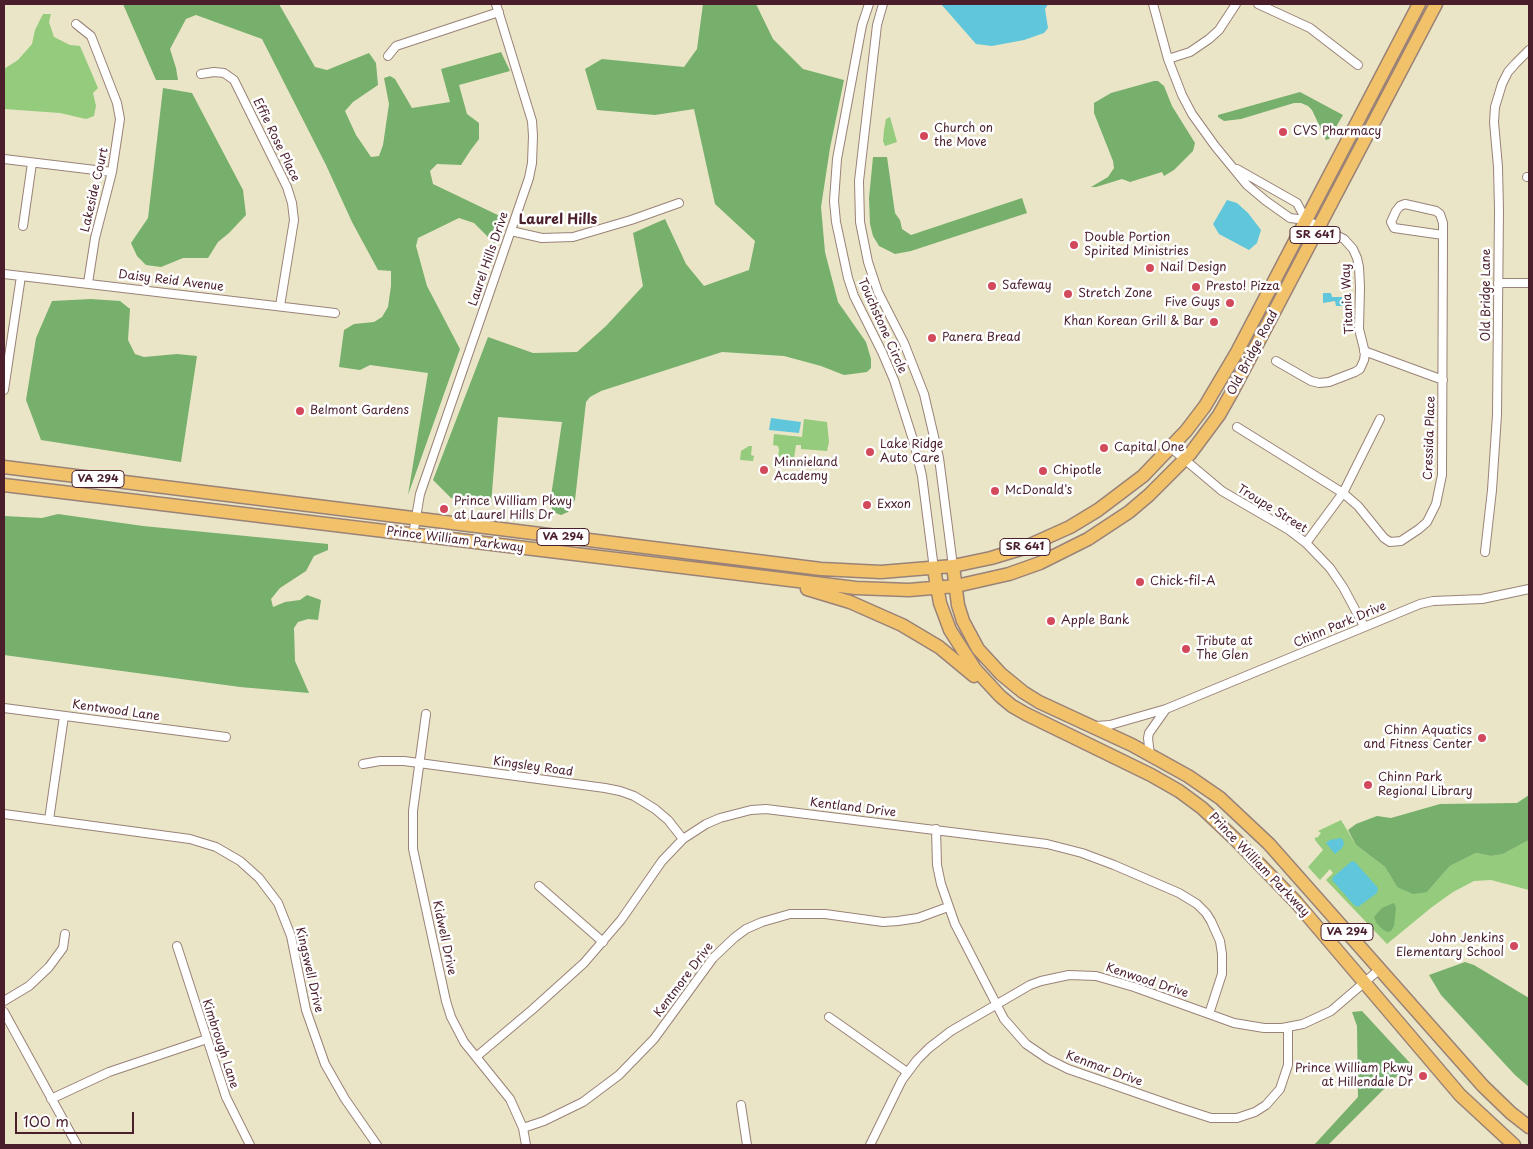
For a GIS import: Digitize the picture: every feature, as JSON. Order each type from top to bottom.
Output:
[{"type":"main road","name":"Old Bridge Road","points":[[953,566],[1021,549],[1070,527],[1121,494],[1143,476],[1171,448],[1220,384],[1419,4]]},
{"type":"main road","name":"Old Bridge Road","points":[[956,586],[1009,574],[1047,560],[1088,539],[1129,512],[1149,495],[1204,437],[1232,392],[1436,4]]},
{"type":"main road","name":"Prince William Parkway","points":[[4,467],[830,570],[881,572],[953,566],[960,613],[978,649],[994,668],[1016,687],[1039,702],[1150,755],[1201,784],[1220,798],[1249,823],[1323,903],[1483,1086],[1511,1113],[1529,1127]]},
{"type":"main road","name":"Prince William Parkway","points":[[4,485],[880,590],[956,586]]},
{"type":"main road","name":"Prince William Parkway","points":[[934,568],[946,621],[954,638],[975,669],[1000,696],[1012,706],[1032,717],[1151,775],[1179,791],[1202,808],[1296,902],[1460,1095],[1514,1145]]},
{"type":"main road","name":"VA 294","points":[[761,577],[850,602],[902,625],[938,648],[1000,696]]},
{"type":"street","name":"Touchstone Circle","points":[[869,4],[862,26],[837,160],[834,201],[836,222],[848,278],[854,296],[894,380],[915,446],[922,476],[934,568]]},
{"type":"street","name":"Touchstone Circle","points":[[883,4],[877,25],[859,181],[860,222],[865,249],[876,286],[904,342],[924,394],[939,458],[953,566]]},
{"type":"street","points":[[1153,4],[1168,59],[1182,95],[1192,114],[1215,146],[1254,191],[1274,208],[1290,218],[1306,220]]},
{"type":"street","points":[[1168,59],[1190,52],[1210,39],[1219,30],[1236,4]]},
{"type":"street","points":[[1258,4],[1306,26],[1358,65]]},
{"type":"street","points":[[388,56],[396,46],[498,8]]},
{"type":"street","name":"Laurel Hills Drive","points":[[413,535],[420,494],[437,440],[511,231],[529,178],[532,163],[533,136],[529,109],[498,8]]},
{"type":"street","name":"Lakeside Court","points":[[76,24],[91,36],[117,103],[120,119],[112,172],[95,238],[88,282]]},
{"type":"street","name":"Old Bridge Lane","points":[[1485,552],[1492,490],[1497,415],[1499,210],[1494,122],[1495,107],[1508,72],[1529,50]]},
{"type":"street","name":"Effie Rose Place","points":[[201,74],[224,73],[234,80],[287,187],[292,203],[294,220],[280,306]]},
{"type":"street","points":[[4,159],[112,172]]},
{"type":"street","points":[[23,226],[32,163]]},
{"type":"street","points":[[1234,167],[1297,203],[1306,220]]},
{"type":"street","points":[[511,231],[542,238],[573,236],[679,204]]},
{"type":"street","name":"Cressida Place","points":[[1237,427],[1343,493],[1358,506],[1384,538],[1390,542],[1398,542],[1409,537],[1427,522],[1436,504],[1442,474],[1443,380],[1443,235],[1443,223],[1440,214],[1436,211],[1408,204],[1400,206],[1391,222],[1394,228],[1443,235]]},
{"type":"street","name":"Titania Way","points":[[1306,220],[1344,239],[1353,249],[1357,258],[1360,287],[1359,329],[1364,351],[1443,380]]},
{"type":"street","name":"Daisy Reid Avenue","points":[[4,274],[88,282],[335,313]]},
{"type":"street","points":[[4,390],[7,344],[20,276]]},
{"type":"street","points":[[1498,283],[1529,283]]},
{"type":"street","points":[[1276,361],[1311,381],[1326,383],[1360,369],[1364,360],[1364,351]]},
{"type":"street","points":[[1306,544],[1343,493],[1380,419]]},
{"type":"street","name":"Troupe Street","points":[[1171,448],[1222,491],[1289,530],[1321,557],[1344,587],[1364,626]]},
{"type":"street","name":"Chinn Park Drive","points":[[1091,726],[1110,725],[1166,709],[1420,604],[1482,599],[1529,589]]},
{"type":"street","name":"Kentwood Lane","points":[[4,708],[226,738]]},
{"type":"street","points":[[1150,755],[1149,733],[1166,709]]},
{"type":"street","name":"Kidwell Drive","points":[[426,714],[412,830],[414,857],[446,1001],[459,1033],[510,1099],[522,1128],[526,1145]]},
{"type":"street","points":[[49,820],[64,716]]},
{"type":"street","name":"Kingsley Road","points":[[363,764],[398,760],[620,791],[634,796],[655,809],[668,820],[683,839]]},
{"type":"street","name":"Kentland Drive","points":[[476,1057],[540,1003],[603,942],[621,920],[662,861],[683,839],[706,824],[720,818],[751,810],[766,809],[1025,840],[1064,848],[1114,865],[1188,897],[1212,921],[1217,932],[1222,954],[1222,974],[1209,1014]]},
{"type":"street","name":"Kingswell Drive","points":[[4,814],[190,839],[202,842],[240,861],[259,878],[274,897],[285,919],[295,953],[306,1010],[325,1064],[345,1099],[377,1145]]},
{"type":"street","name":"Kenmar Drive","points":[[936,830],[937,864],[948,907],[996,1005],[1004,1019],[1026,1044],[1054,1062],[1068,1069],[1176,1107],[1220,1119],[1237,1118],[1255,1112],[1266,1105],[1280,1090],[1288,1065],[1288,1027]]},
{"type":"street","points":[[539,886],[603,942]]},
{"type":"street","name":"Kentmore Drive","points":[[522,1128],[544,1121],[570,1109],[602,1089],[619,1075],[654,1039],[713,958],[728,942],[746,929],[790,914],[825,914],[883,922],[898,922],[918,918],[948,907]]},
{"type":"street","points":[[4,1001],[28,986],[49,967],[63,948],[65,934]]},
{"type":"street","name":"Kimbrough Lane","points":[[177,946],[226,1097],[250,1145]]},
{"type":"street","name":"Kenwood Drive","points":[[870,1145],[894,1095],[916,1060],[939,1039],[1041,981],[1054,977],[1083,975],[1115,981],[1246,1026],[1264,1028],[1288,1027],[1317,1019],[1331,1011],[1380,969]]},
{"type":"street","points":[[4,1012],[77,1145]]},
{"type":"street","points":[[829,1017],[907,1072]]},
{"type":"street","points":[[51,1099],[109,1072],[206,1039]]},
{"type":"street","points":[[741,1105],[747,1145]]},
{"type":"green space","points":[[123,4],[279,4],[315,67],[327,70],[369,53],[376,63],[378,85],[353,102],[345,111],[356,135],[371,157],[379,156],[383,145],[389,104],[384,78],[390,76],[395,79],[412,108],[450,102],[441,69],[501,52],[510,71],[459,85],[467,114],[479,123],[479,139],[461,165],[437,164],[430,171],[433,184],[504,218],[495,244],[474,223],[459,218],[418,238],[416,246],[427,286],[460,349],[408,495],[428,373],[370,365],[360,370],[339,367],[344,330],[354,324],[374,322],[382,317],[388,307],[391,271],[378,270],[352,222],[326,165],[262,39],[196,15],[186,19],[170,49],[178,80],[156,80]]},
{"type":"green space","points":[[703,4],[756,4],[773,39],[803,69],[844,80],[830,148],[821,207],[825,252],[838,302],[866,342],[871,359],[871,368],[867,372],[844,375],[821,366],[784,356],[722,352],[601,391],[590,397],[586,402],[575,500],[568,512],[561,515],[553,512],[550,503],[562,422],[498,417],[491,505],[451,498],[433,480],[488,337],[533,353],[577,352],[606,326],[643,286],[633,233],[665,219],[686,264],[704,286],[749,270],[755,241],[715,204],[694,109],[655,115],[597,110],[585,69],[602,59],[684,67],[697,49]]},
{"type":"green space","points":[[43,14],[51,14],[49,22],[54,37],[70,45],[80,46],[98,88],[93,93],[96,106],[94,116],[86,119],[60,113],[4,109],[4,69],[18,60],[32,44],[35,30]]},
{"type":"green space","points":[[1158,81],[1164,86],[1172,106],[1195,143],[1193,151],[1174,170],[1164,176],[1162,172],[1130,182],[1122,179],[1091,187],[1108,177],[1114,168],[1094,113],[1094,103],[1111,93]]},
{"type":"green space","points":[[163,88],[192,93],[243,190],[246,215],[218,242],[208,258],[183,258],[161,267],[146,265],[137,256],[131,243],[148,218]]},
{"type":"green space","points":[[1300,92],[1343,115],[1329,139],[1326,140],[1312,110],[1301,103],[1294,103],[1241,119],[1224,121],[1218,117],[1218,115]]},
{"type":"green space","points":[[890,117],[897,142],[885,146],[883,141],[884,130],[886,119]]},
{"type":"green space","points":[[873,157],[887,157],[895,213],[900,220],[902,229],[911,235],[1022,198],[1027,213],[911,251],[895,254],[879,246],[873,236],[870,224],[869,198]]},
{"type":"green space","points":[[91,299],[120,301],[130,309],[128,340],[135,354],[144,357],[177,354],[197,356],[181,462],[41,440],[26,400],[36,338],[52,301]]},
{"type":"green space","points":[[804,419],[827,422],[829,442],[827,451],[801,449],[801,445],[796,445],[793,465],[773,463],[774,459],[778,459],[779,450],[778,446],[773,445],[774,434],[802,437]]},
{"type":"green space","points":[[752,446],[751,455],[754,456],[753,461],[740,460],[741,451]]},
{"type":"green space","points":[[58,514],[143,526],[328,544],[328,550],[314,556],[306,571],[280,588],[271,599],[273,607],[285,602],[300,600],[307,595],[321,600],[318,620],[308,619],[298,622],[294,628],[295,661],[309,693],[240,687],[4,655],[4,516],[42,518]]},
{"type":"green space","points":[[1529,795],[1529,840],[1503,854],[1491,856],[1476,853],[1450,866],[1427,892],[1413,894],[1397,887],[1385,867],[1356,845],[1348,830],[1356,824],[1377,816],[1391,818],[1440,804],[1517,803]]},
{"type":"green space","points":[[1341,820],[1356,845],[1385,867],[1397,887],[1427,892],[1450,866],[1476,853],[1491,856],[1503,854],[1529,840],[1529,890],[1491,880],[1474,881],[1453,892],[1432,907],[1387,944],[1326,880],[1333,873],[1330,869],[1320,880],[1308,867],[1323,850],[1315,840],[1315,837],[1317,838],[1321,833],[1318,831]]},
{"type":"green space","points":[[1394,903],[1396,908],[1394,926],[1391,931],[1387,932],[1381,928],[1374,917],[1382,908]]},
{"type":"green space","points":[[1465,962],[1474,965],[1529,998],[1529,1087],[1515,1075],[1441,995],[1429,975]]},
{"type":"green space","points":[[1362,1011],[1410,1063],[1328,1145],[1314,1145],[1358,1097],[1357,1026],[1352,1012]]},
{"type":"water","points":[[941,4],[1048,4],[1045,9],[1048,28],[1044,33],[1024,40],[992,46],[976,44]]},
{"type":"water","points":[[1227,200],[1237,203],[1248,213],[1261,230],[1257,243],[1249,250],[1219,234],[1213,224]]},
{"type":"water","points":[[1323,293],[1331,293],[1332,297],[1343,297],[1343,306],[1336,306],[1335,301],[1323,303]]},
{"type":"water","points":[[771,418],[801,422],[799,433],[769,430]]},
{"type":"water","points":[[1341,838],[1344,844],[1335,854],[1326,843],[1330,840]]},
{"type":"water","points":[[1352,861],[1378,888],[1377,893],[1358,907],[1332,880]]},
{"type":"place","name":"CVS Pharmacy","points":[[1283,132]]},
{"type":"place","name":"Church on the Move","points":[[924,136]]},
{"type":"place","name":"Double Portion Spirited Ministries","points":[[1074,245]]},
{"type":"place","name":"Nail Design","points":[[1150,268]]},
{"type":"place","name":"Safeway","points":[[992,286]]},
{"type":"place","name":"Presto! Pizza","points":[[1196,287]]},
{"type":"place","name":"Stretch Zone","points":[[1068,294]]},
{"type":"place","name":"Five Guys","points":[[1230,303]]},
{"type":"place","name":"Khan Korean Grill & Bar","points":[[1214,322]]},
{"type":"place","name":"Panera Bread","points":[[932,338]]},
{"type":"place","name":"Belmont Gardens","points":[[300,411]]},
{"type":"place","name":"Capital One","points":[[1104,448]]},
{"type":"place","name":"Lake Ridge Auto Care","points":[[870,452]]},
{"type":"place","name":"Minnieland Academy","points":[[764,470]]},
{"type":"place","name":"Chipotle","points":[[1043,471]]},
{"type":"place","name":"McDonald's","points":[[995,491]]},
{"type":"place","name":"Exxon","points":[[867,505]]},
{"type":"place","name":"Prince William Pkwy at Laurel Hills Dr","points":[[444,509]]},
{"type":"place","name":"Chick-fil-A","points":[[1140,582]]},
{"type":"place","name":"Apple Bank","points":[[1051,621]]},
{"type":"place","name":"Tribute at The Glen","points":[[1186,649]]},
{"type":"place","name":"Chinn Aquatics and Fitness Center","points":[[1482,738]]},
{"type":"place","name":"Chinn Park Regional Library","points":[[1368,785]]},
{"type":"place","name":"John Jenkins Elementary School","points":[[1514,946]]},
{"type":"place","name":"Prince William Pkwy at Hillendale Dr","points":[[1423,1076]]},
{"type":"district","name":"Laurel Hills","points":[[558,220]]}]
